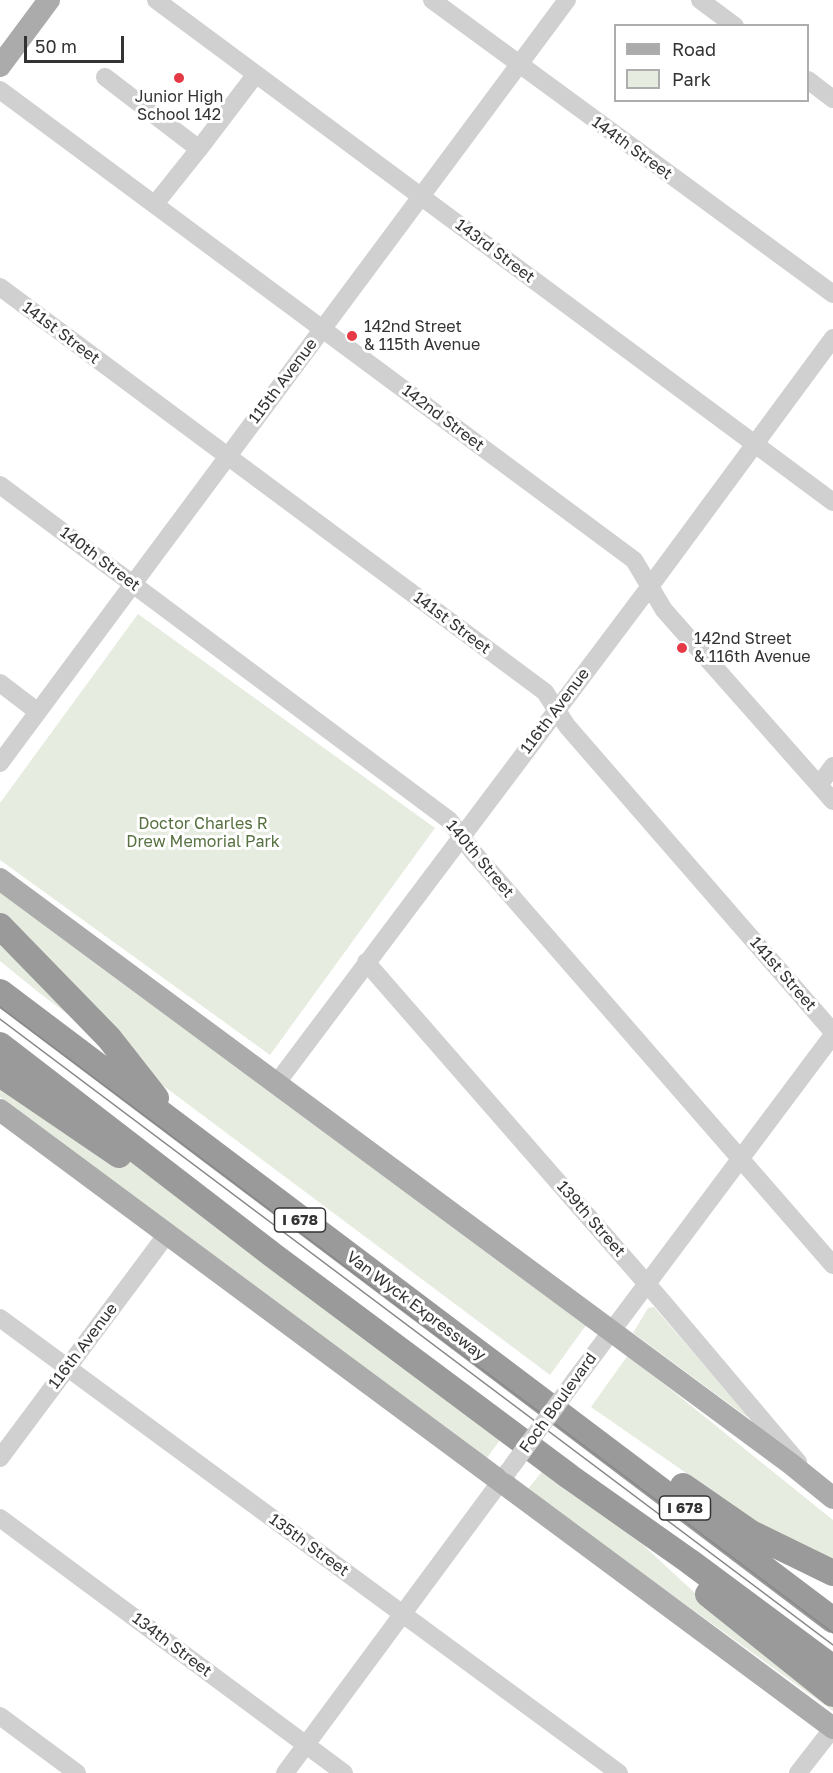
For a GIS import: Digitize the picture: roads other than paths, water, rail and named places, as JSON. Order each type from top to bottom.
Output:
[{"type":"highway","points":[[0,926],[109,1038],[178,1127]]},
{"type":"highway","name":"Van Wyck Expressway","points":[[0,992],[833,1620]]},
{"type":"highway","name":"I 678","points":[[0,1045],[274,1256],[570,1478],[689,1561],[833,1668]]},
{"type":"highway","points":[[0,1074],[70,1123],[274,1256]]},
{"type":"highway","points":[[536,1396],[617,1440],[751,1533],[833,1573]]},
{"type":"highway","points":[[570,1478],[744,1625],[833,1694]]},
{"type":"main road","points":[[0,66],[49,0]]},
{"type":"main road","points":[[0,879],[812,1480],[833,1498]]},
{"type":"main road","points":[[0,1110],[167,1234],[506,1474],[833,1728]]},
{"type":"street","name":"143rd Street","points":[[156,0],[833,502]]},
{"type":"street","name":"144th Street","points":[[432,0],[833,294]]},
{"type":"street","name":"115th Avenue","points":[[0,763],[567,0]]},
{"type":"street","points":[[700,0],[732,24]]},
{"type":"street","points":[[155,204],[256,74]]},
{"type":"street","points":[[105,77],[199,148]]},
{"type":"street","points":[[809,81],[833,99]]},
{"type":"street","name":"142nd Street","points":[[0,90],[634,560],[664,610],[833,801]]},
{"type":"street","name":"141st Street","points":[[0,287],[545,692],[567,726],[833,1034]]},
{"type":"street","name":"116th Avenue","points":[[276,1084],[651,585],[833,338]]},
{"type":"street","name":"140th Street","points":[[0,485],[449,820],[833,1265]]},
{"type":"street","points":[[0,683],[39,712]]},
{"type":"street","points":[[819,785],[833,766]]},
{"type":"street","name":"139th Street","points":[[366,962],[647,1283],[812,1480]]},
{"type":"street","name":"Foch Boulevard","points":[[285,1773],[833,1034]]},
{"type":"street","name":"116th Avenue","points":[[0,1458],[167,1234]]},
{"type":"street","name":"135th Street","points":[[0,1318],[619,1773]]},
{"type":"street","name":"134th Street","points":[[0,1518],[344,1773]]},
{"type":"street","points":[[0,1716],[77,1773]]},
{"type":"street","points":[[798,1773],[833,1728]]},
{"type":"tram line","points":[[0,1007],[833,1633]]},
{"type":"tram line","points":[[0,1019],[833,1645]]},
{"type":"place","name":"Junior High School 142","points":[[179,78]]},
{"type":"place","name":"142nd Street & 115th Avenue","points":[[352,336]]},
{"type":"place","name":"142nd Street & 116th Avenue","points":[[682,648]]},
{"type":"park label","name":"Doctor Charles R Drew Memorial Park","points":[[203,833]]}]
